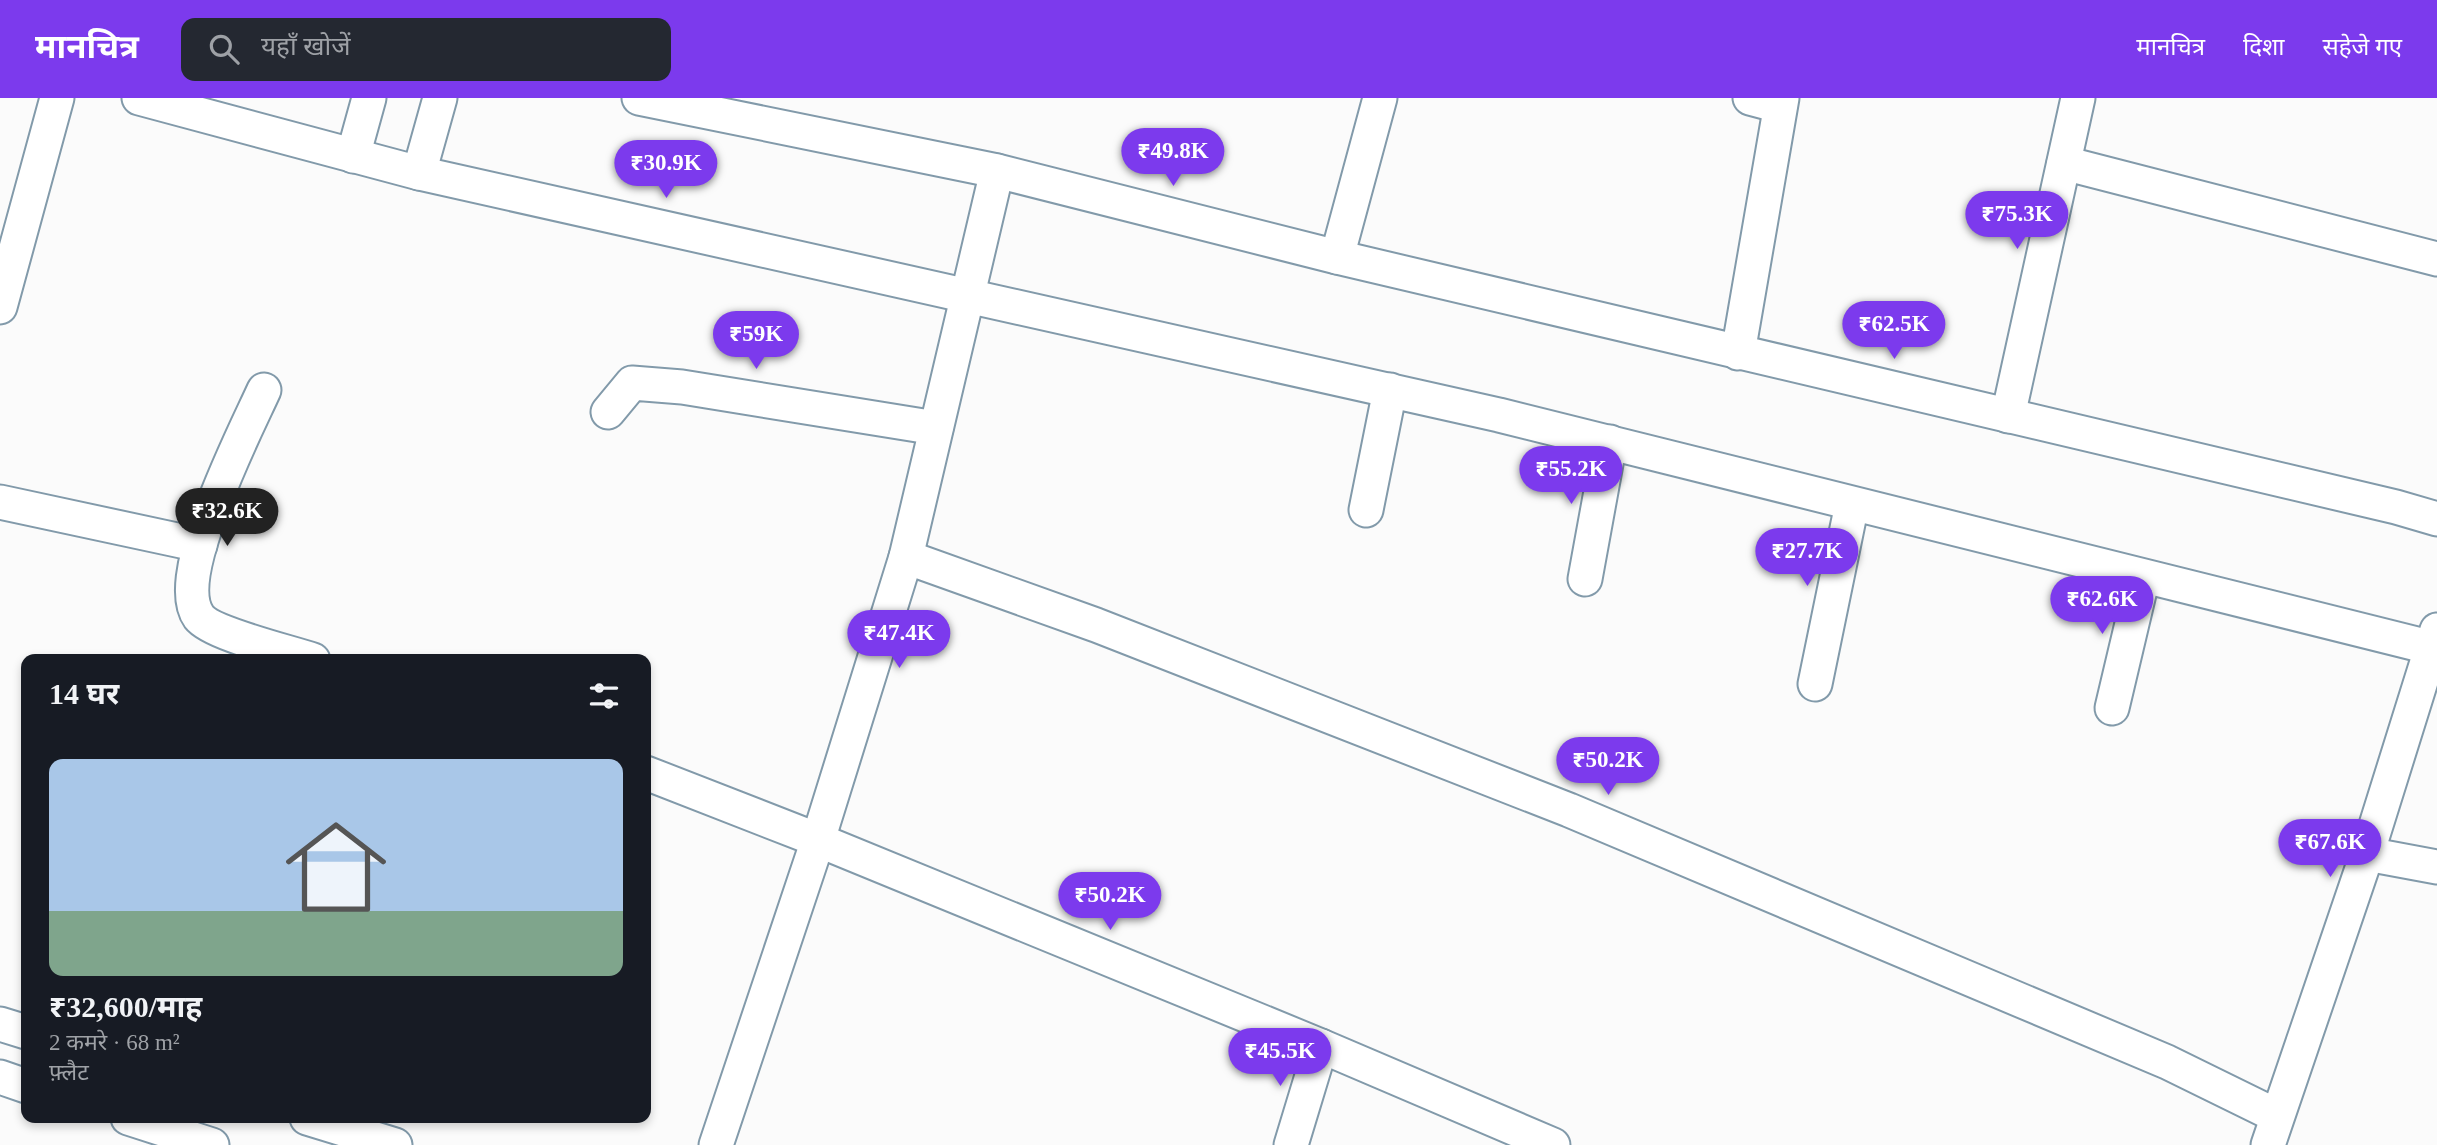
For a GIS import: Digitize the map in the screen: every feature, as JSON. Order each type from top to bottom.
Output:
[{"type":"street","points":[[0,307],[57,98]]},
{"type":"street","points":[[139,98],[419,173],[1390,390],[1610,442],[2143,577],[2435,642],[2367,854],[2272,1131],[2167,1062],[1569,810],[1096,625],[906,557]]},
{"type":"street","points":[[353,156],[369,98]]},
{"type":"street","points":[[419,173],[440,98]]},
{"type":"street","points":[[639,98],[997,171],[1336,257],[2396,507],[2437,519]]},
{"type":"street","points":[[1336,257],[1380,98]]},
{"type":"street","points":[[2008,416],[2078,98]]},
{"type":"street","points":[[1738,353],[1770,101]]},
{"type":"street","points":[[2064,163],[2437,259]]},
{"type":"street","points":[[716,1145],[818,840],[906,557],[997,171]]},
{"type":"street","points":[[608,412],[632,383],[682,387],[936,428]]},
{"type":"street","points":[[264,390],[218,493],[200,545],[192,594],[199,616],[214,629],[294,654]]},
{"type":"street","points":[[1366,510],[1390,390]]},
{"type":"street","points":[[1585,579],[1610,442]]},
{"type":"street","points":[[0,502],[200,545]]},
{"type":"street","points":[[1815,684],[1852,504]]},
{"type":"street","points":[[2112,708],[2143,577]]},
{"type":"street","points":[[651,775],[818,840],[1321,1046],[1492,1133],[1553,1145]]},
{"type":"street","points":[[2367,854],[2437,867]]},
{"type":"street","points":[[0,1024],[21,1030]]},
{"type":"street","points":[[1292,1145],[1321,1046]]},
{"type":"street","points":[[0,1077],[21,1084]]},
{"type":"street","points":[[144,1123],[212,1145]]},
{"type":"street","points":[[323,1123],[395,1145]]}]
